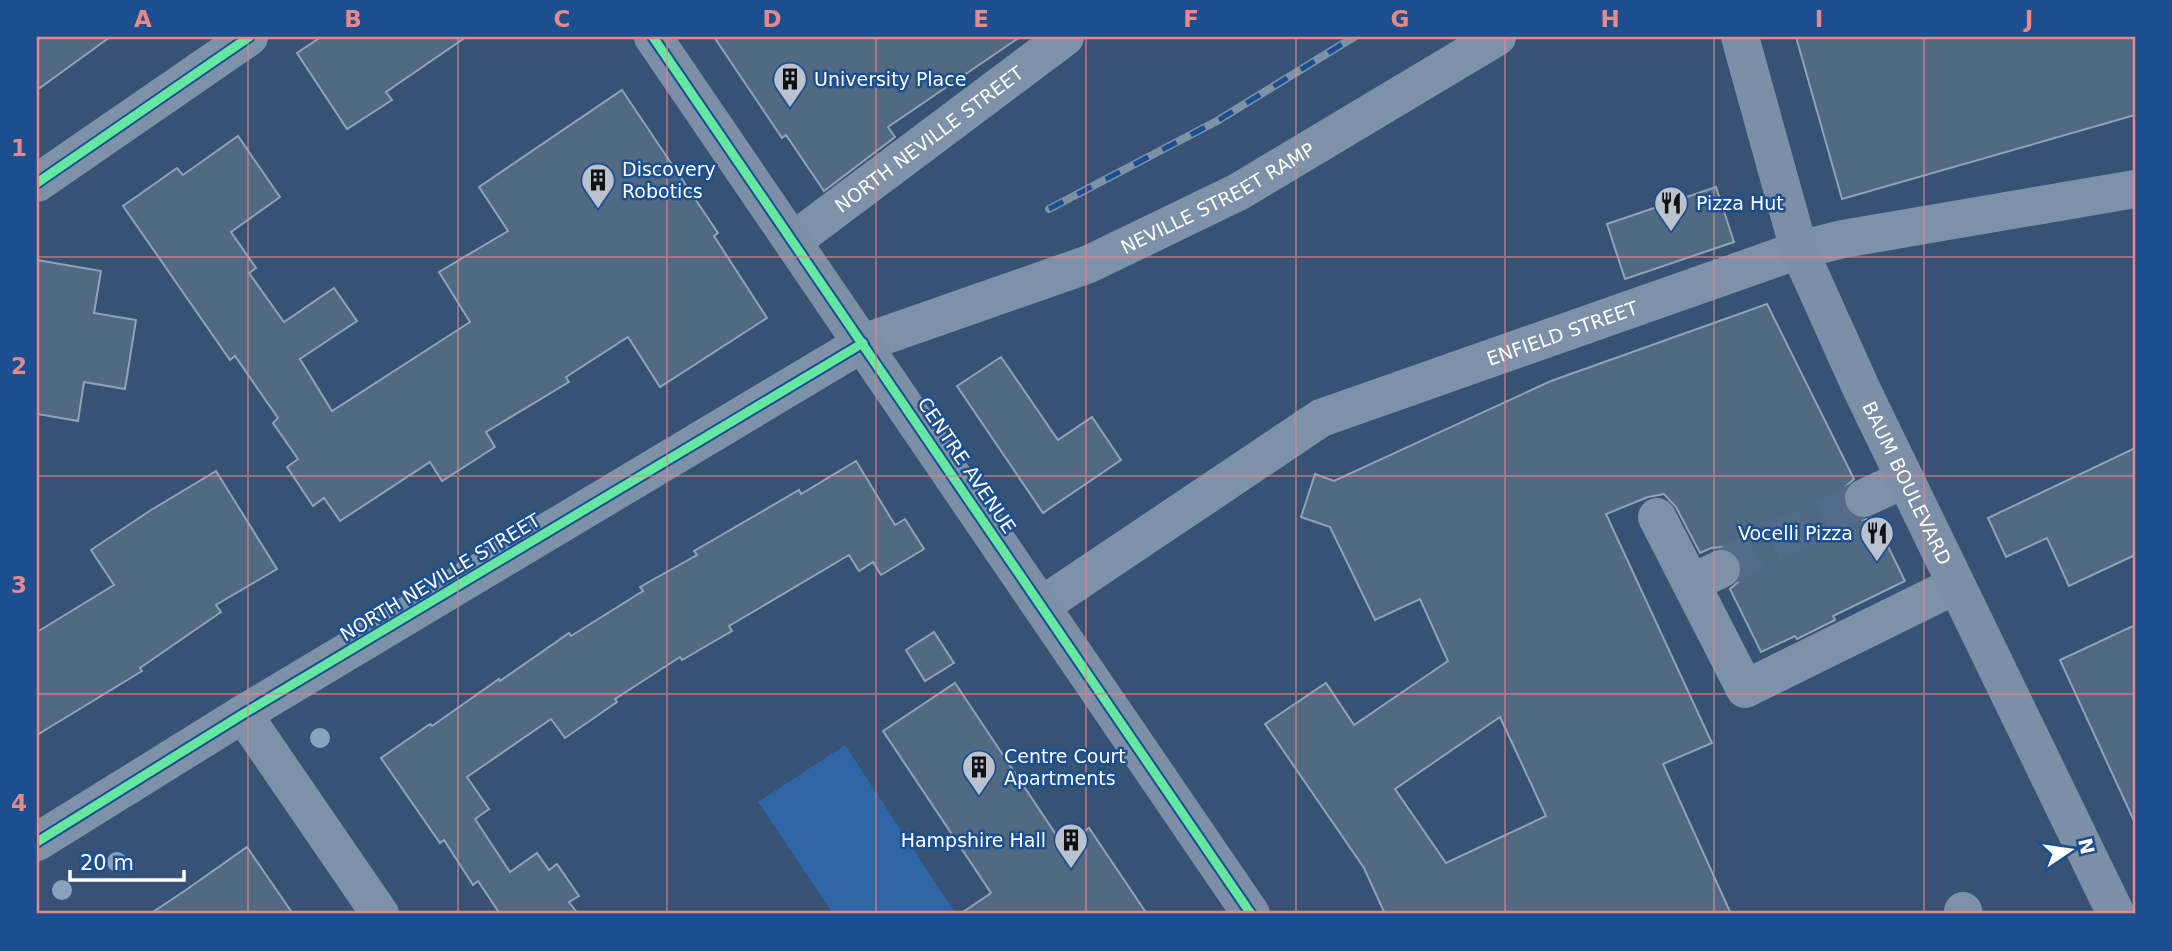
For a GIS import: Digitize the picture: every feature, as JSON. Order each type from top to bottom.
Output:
[{"type":"main road","name":"CENTRE AVENUE","points":[[653,37],[1251,914]]},
{"type":"main road","name":"BAUM BOULEVARD","points":[[1743,49],[1800,250],[1862,390],[2116,914]]},
{"type":"street","points":[[37,183],[249,37]]},
{"type":"street","name":"NORTH NEVILLE STREET","points":[[793,242],[1065,37]]},
{"type":"street","name":"NEVILLE STREET RAMP","points":[[863,343],[1089,264],[1238,192],[1497,37]]},
{"type":"street","name":"ENFIELD STREET","points":[[1041,606],[1321,418],[1800,250],[1843,239],[2135,189]]},
{"type":"street","name":"NORTH NEVILLE STREET","points":[[37,842],[243,714],[863,343]]},
{"type":"street","points":[[1864,498],[1905,479]]},
{"type":"street","points":[[1657,517],[1706,576],[1745,689],[1956,585]]},
{"type":"street","points":[[243,714],[380,914]]},
{"type":"shaded area","points":[[845,745],[954,911],[949,914],[833,914],[758,802]]},
{"type":"building","points":[[37,37],[110,37],[37,90]]},
{"type":"building","points":[[321,37],[466,37],[386,92],[392,100],[347,129],[297,53]]},
{"type":"building","points":[[714,37],[1020,37],[888,127],[895,137],[824,191],[786,135],[782,138]]},
{"type":"building","points":[[1796,37],[2135,37],[2135,115],[1842,199]]},
{"type":"building","points":[[622,90],[718,233],[714,236],[767,318],[660,387],[628,337],[566,377],[569,382],[486,432],[495,447],[442,481],[430,462],[340,521],[324,498],[313,506],[287,467],[298,459],[273,423],[278,418],[235,356],[230,360],[123,206],[177,168],[183,175],[238,136],[280,197],[231,232],[256,268],[249,273],[284,322],[334,288],[357,321],[300,359],[332,411],[470,322],[439,272],[508,231],[479,187]]},
{"type":"building","name":"Pizza Hut","points":[[1716,187],[1734,242],[1625,279],[1607,224]]},
{"type":"building","points":[[37,260],[101,271],[94,313],[136,320],[125,389],[84,382],[78,421],[37,414]]},
{"type":"building","points":[[1767,304],[1854,479],[1846,486],[1842,495],[1845,508],[1861,520],[1874,518],[1905,581],[1833,616],[1835,620],[1797,639],[1795,636],[1761,652],[1730,589],[1738,582],[1743,572],[1741,560],[1734,552],[1722,547],[1700,553],[1676,507],[1664,494],[1648,497],[1606,514],[1712,743],[1663,764],[1731,914],[1385,914],[1364,868],[1265,724],[1326,683],[1354,725],[1448,661],[1420,599],[1375,620],[1330,527],[1301,517],[1315,474],[1334,481],[1551,381]],"holes":[[[1500,717],[1546,816],[1446,863],[1395,789]]]},
{"type":"building","points":[[1001,357],[1058,440],[1092,417],[1121,460],[1043,513],[957,386]]},
{"type":"building","points":[[2135,448],[2135,555],[2069,586],[2047,538],[2006,557],[1988,518]]},
{"type":"building","points":[[856,461],[895,525],[905,519],[924,549],[881,575],[873,562],[859,571],[849,555],[729,626],[732,631],[682,660],[680,657],[615,699],[617,702],[565,738],[551,719],[467,777],[489,809],[475,819],[510,872],[537,853],[549,870],[557,864],[579,896],[569,902],[578,914],[500,914],[478,881],[473,885],[444,840],[440,843],[381,758],[569,633],[571,636],[643,591],[640,587],[697,555],[694,551],[799,490],[801,494]]},
{"type":"building","points":[[216,471],[277,569],[216,605],[221,612],[140,668],[142,671],[37,735],[37,632],[114,585],[91,550]]},
{"type":"building","points":[[2135,625],[2135,823],[2060,660]]},
{"type":"building","points":[[934,632],[954,663],[925,681],[906,650]]},
{"type":"building","name":"Centre Court Apartments","points":[[955,683],[1063,845],[1089,828],[1147,914],[960,914],[991,893],[883,731]]},
{"type":"building","points":[[247,847],[293,914],[150,914],[183,892]]},
{"type":"tunnel","points":[[1721,569],[1864,498]]},
{"type":"railway","points":[[1049,209],[1217,121],[1354,37]]},
{"type":"cycle path","points":[[37,183],[249,37]]},
{"type":"cycle path","points":[[653,37],[1251,914]]},
{"type":"cycle path","points":[[37,842],[243,714],[863,343]]},
{"type":"place","name":"University Place","points":[[790,109]]},
{"type":"place","name":"Discovery Robotics","points":[[598,210]]},
{"type":"place","name":"Pizza Hut","points":[[1671,233]]},
{"type":"place","name":"Vocelli Pizza","points":[[1877,563]]},
{"type":"place","name":"Centre Court Apartments","points":[[979,797]]},
{"type":"place","name":"Hampshire Hall","points":[[1071,870]]}]
